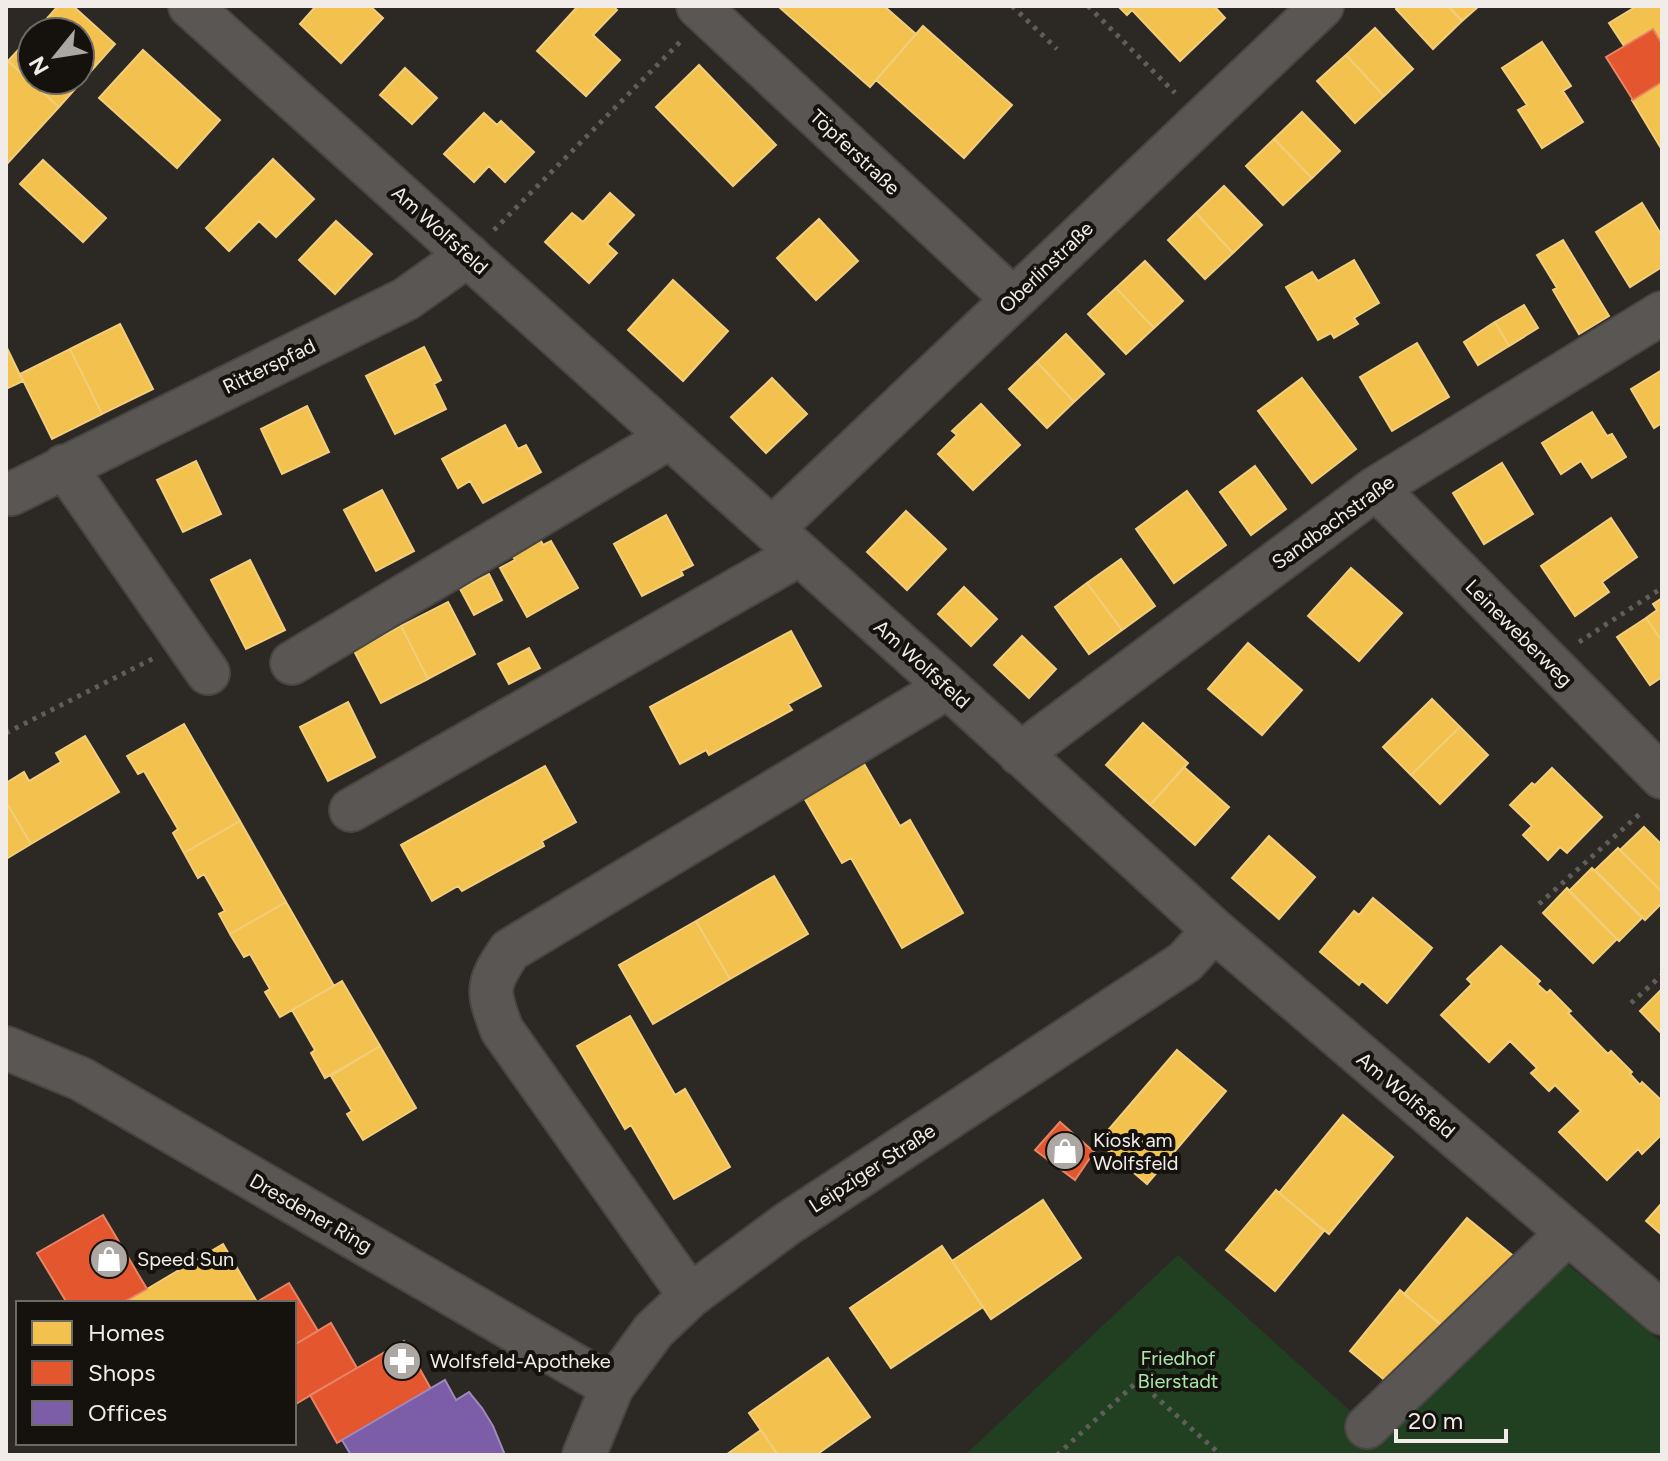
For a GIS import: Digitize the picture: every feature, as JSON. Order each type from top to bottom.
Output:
[{"type":"street","name":"Am Wolfsfeld","points":[[190,6],[1214,930],[1662,1313]]},
{"type":"street","name":"Oberlinstraße","points":[[351,810],[786,542],[1012,298],[1322,6]]},
{"type":"street","name":"Töpferstraße","points":[[703,10],[1012,298]]},
{"type":"street","name":"Ritterspfad","points":[[11,494],[406,299],[468,255]]},
{"type":"street","name":"Sandbachstraße","points":[[1020,754],[1376,488],[1662,313]]},
{"type":"street","points":[[292,663],[670,437]]},
{"type":"street","points":[[64,466],[197,657]]},
{"type":"street","name":"Leineweberweg","points":[[1376,488],[1548,662],[1658,781]]},
{"type":"street","points":[[690,1296],[502,1030],[490,999],[493,975],[510,950],[948,687]]},
{"type":"street","name":"Leipziger Straße","points":[[584,1455],[587,1441],[612,1387],[654,1330],[690,1296],[787,1224],[1185,962],[1214,930]]},
{"type":"street","name":"Dresdener Ring","points":[[6,1048],[81,1079],[612,1387]]},
{"type":"street","points":[[1367,1427],[1568,1233]]},
{"type":"path","points":[[1012,6],[1057,49]]},
{"type":"path","points":[[1088,6],[1201,119]]},
{"type":"path","points":[[468,255],[703,10]]},
{"type":"path","points":[[1548,662],[1662,588]]},
{"type":"path","points":[[6,733],[197,657]]},
{"type":"path","points":[[1539,904],[1658,781]]},
{"type":"path","points":[[1631,1003],[1662,975]]},
{"type":"path","points":[[1057,1455],[1138,1381],[1221,1455]]},
{"type":"green space","name":"Friedhof Bierstadt","points":[[1178,1255],[1379,1437],[1559,1257],[1662,1343],[1662,1455],[965,1455]]},
{"type":"building: Homes","points":[[58,6],[73,6],[84,16],[49,16]]},
{"type":"building: Homes","points":[[316,6],[370,6],[383,18],[341,63],[300,24]]},
{"type":"building: Homes","points":[[578,6],[613,6],[617,10],[593,35],[620,60],[586,96],[537,51]]},
{"type":"building: Homes","points":[[884,6],[916,34],[870,87],[779,7]]},
{"type":"building: Homes","points":[[1118,6],[1214,6],[1225,18],[1180,61],[1132,10],[1127,15]]},
{"type":"building: Homes","points":[[1399,6],[1448,6],[1462,21],[1433,49],[1396,9]]},
{"type":"building: Homes","points":[[1448,6],[1479,6],[1462,21]]},
{"type":"building: Homes","points":[[1637,6],[1662,6],[1662,44],[1653,29],[1624,46],[1609,23]]},
{"type":"building: Homes","points":[[923,26],[1012,105],[964,158],[876,80]]},
{"type":"building: Homes","points":[[96,27],[115,44],[96,65]]},
{"type":"building: Homes","points":[[1375,28],[1413,69],[1384,96],[1346,55]]},
{"type":"building: Homes","points":[[1542,42],[1571,86],[1563,91],[1583,122],[1542,148],[1518,110],[1527,105],[1502,68]]},
{"type":"building: Homes","points":[[143,50],[220,120],[177,168],[99,98]]},
{"type":"building: Homes","points":[[16,52],[16,68],[8,61]]},
{"type":"building: Homes","points":[[1346,55],[1384,96],[1355,123],[1317,81]]},
{"type":"building: Homes","points":[[8,61],[16,68],[16,96],[47,96],[59,107],[6,165]]},
{"type":"building: Homes","points":[[699,65],[776,145],[733,186],[656,107]]},
{"type":"building: Homes","points":[[405,68],[437,98],[412,124],[380,95]]},
{"type":"building: Homes","points":[[1662,82],[1662,150],[1632,100]]},
{"type":"building: Homes","points":[[47,96],[69,96],[59,107]]},
{"type":"building: Homes","points":[[1302,112],[1340,151],[1312,178],[1274,139]]},
{"type":"building: Homes","points":[[484,113],[497,125],[501,121],[534,152],[505,182],[489,166],[474,182],[444,154]]},
{"type":"building: Homes","points":[[1274,139],[1312,178],[1283,205],[1246,166]]},
{"type":"building: Homes","points":[[273,159],[314,199],[276,237],[259,221],[229,251],[206,228]]},
{"type":"building: Homes","points":[[43,160],[106,218],[83,242],[20,184]]},
{"type":"building: Homes","points":[[1224,186],[1262,225],[1233,253],[1196,213]]},
{"type":"building: Homes","points":[[610,193],[634,215],[607,244],[617,253],[589,283],[545,242],[572,213],[583,222]]},
{"type":"building: Homes","points":[[1642,203],[1662,236],[1662,267],[1630,287],[1596,232]]},
{"type":"building: Homes","points":[[1196,213],[1233,253],[1205,279],[1168,240]]},
{"type":"building: Homes","points":[[819,219],[858,261],[816,300],[777,258]]},
{"type":"building: Homes","points":[[336,221],[372,254],[335,294],[299,260]]},
{"type":"building: Homes","points":[[1563,240],[1609,316],[1579,334],[1537,255]]},
{"type":"building: Homes","points":[[1354,260],[1379,303],[1354,318],[1358,324],[1334,338],[1331,333],[1318,340],[1286,287],[1312,272],[1318,281]]},
{"type":"building: Homes","points":[[1145,261],[1183,301],[1154,328],[1116,288]]},
{"type":"building: Homes","points":[[673,280],[728,331],[683,381],[628,330]]},
{"type":"building: Homes","points":[[1116,288],[1154,328],[1126,354],[1088,314]]},
{"type":"building: Homes","points":[[1524,305],[1538,328],[1509,346],[1495,322]]},
{"type":"building: Homes","points":[[1495,322],[1509,346],[1478,365],[1464,342]]},
{"type":"building: Homes","points":[[120,324],[153,389],[102,414],[70,349]]},
{"type":"building: Homes","points":[[1066,334],[1104,374],[1074,402],[1037,362]]},
{"type":"building: Homes","points":[[1417,343],[1449,397],[1392,431],[1360,377]]},
{"type":"building: Homes","points":[[6,346],[23,381],[6,389]]},
{"type":"building: Homes","points":[[424,347],[441,380],[434,384],[446,409],[395,434],[366,376]]},
{"type":"building: Homes","points":[[70,349],[102,414],[52,439],[20,374]]},
{"type":"building: Homes","points":[[1037,362],[1074,402],[1047,428],[1009,389]]},
{"type":"building: Homes","points":[[1662,370],[1662,423],[1654,428],[1631,389]]},
{"type":"building: Homes","points":[[772,378],[807,414],[766,453],[731,417]]},
{"type":"building: Homes","points":[[1302,378],[1356,449],[1312,483],[1258,411]]},
{"type":"building: Homes","points":[[981,404],[1020,445],[973,490],[938,454],[957,435],[952,431]]},
{"type":"building: Homes","points":[[307,406],[329,452],[282,474],[261,429]]},
{"type":"building: Homes","points":[[1592,412],[1607,436],[1612,434],[1626,457],[1592,478],[1581,461],[1561,474],[1542,443]]},
{"type":"building: Homes","points":[[505,425],[518,449],[526,445],[541,472],[483,503],[470,481],[458,488],[442,459]]},
{"type":"building: Homes","points":[[196,461],[221,514],[183,532],[157,480]]},
{"type":"building: Homes","points":[[1502,463],[1533,514],[1484,544],[1453,493]]},
{"type":"building: Homes","points":[[1255,466],[1286,509],[1251,535],[1220,492]]},
{"type":"building: Homes","points":[[382,490],[414,551],[376,571],[344,510]]},
{"type":"building: Homes","points":[[1187,491],[1226,545],[1174,583],[1136,529]]},
{"type":"building: Homes","points":[[906,511],[946,549],[907,590],[867,552]]},
{"type":"building: Homes","points":[[666,515],[693,565],[681,571],[683,575],[642,596],[614,544]]},
{"type":"building: Homes","points":[[1611,518],[1637,557],[1602,582],[1609,592],[1575,616],[1541,566]]},
{"type":"building: Homes","points":[[538,535],[543,545],[551,541],[578,588],[527,617],[500,568],[515,560],[509,551]]},
{"type":"building: Homes","points":[[1121,559],[1155,606],[1122,630],[1087,583]]},
{"type":"building: Homes","points":[[250,560],[285,630],[246,649],[211,580]]},
{"type":"building: Homes","points":[[1351,568],[1402,613],[1359,661],[1308,616]]},
{"type":"building: Homes","points":[[489,574],[502,600],[474,615],[460,589]]},
{"type":"building: Homes","points":[[1087,583],[1122,630],[1089,654],[1055,607]]},
{"type":"building: Homes","points":[[964,587],[997,619],[971,646],[938,614]]},
{"type":"building: Homes","points":[[1662,598],[1662,641],[1646,618],[1657,610],[1653,604]]},
{"type":"building: Homes","points":[[448,602],[475,654],[428,679],[401,626]]},
{"type":"building: Homes","points":[[1646,618],[1662,641],[1662,677],[1650,685],[1617,637]]},
{"type":"building: Homes","points":[[401,626],[428,679],[381,703],[354,651]]},
{"type":"building: Homes","points":[[791,631],[821,686],[788,704],[792,710],[709,755],[706,750],[680,764],[650,707]]},
{"type":"building: Homes","points":[[1022,636],[1056,669],[1029,698],[994,665]]},
{"type":"building: Homes","points":[[1248,643],[1302,690],[1262,735],[1208,689]]},
{"type":"building: Homes","points":[[529,648],[540,668],[509,684],[498,664]]},
{"type":"building: Homes","points":[[1432,699],[1460,727],[1411,775],[1383,747]]},
{"type":"building: Homes","points":[[348,702],[375,757],[328,781],[300,727]]},
{"type":"building: Homes","points":[[1143,723],[1188,763],[1150,805],[1106,765]]},
{"type":"building: Homes","points":[[184,724],[240,821],[184,853],[173,833],[178,829],[144,771],[138,774],[127,756]]},
{"type":"building: Homes","points":[[1460,727],[1488,755],[1440,804],[1411,775]]},
{"type":"building: Homes","points":[[85,736],[119,792],[31,844],[6,802],[6,783],[24,772],[29,781],[61,762],[56,753]]},
{"type":"building: Homes","points":[[863,762],[900,826],[910,820],[963,913],[902,948],[851,858],[842,863],[803,796]]},
{"type":"building: Homes","points":[[545,766],[576,822],[542,841],[544,846],[462,891],[458,886],[432,901],[401,845]]},
{"type":"building: Homes","points":[[1184,767],[1229,807],[1195,845],[1150,805]]},
{"type":"building: Homes","points":[[1552,768],[1602,817],[1567,853],[1560,847],[1548,860],[1523,835],[1532,826],[1510,805]]},
{"type":"building: Homes","points":[[6,802],[31,844],[6,859]]},
{"type":"building: Homes","points":[[240,821],[286,902],[230,934],[219,914],[225,911],[204,874],[198,878],[184,853]]},
{"type":"building: Homes","points":[[1644,827],[1662,845],[1662,892],[1620,850]]},
{"type":"building: Homes","points":[[1269,836],[1315,877],[1279,919],[1232,878]]},
{"type":"building: Homes","points":[[1618,848],[1662,892],[1662,903],[1645,920],[1595,870]]},
{"type":"building: Homes","points":[[1592,868],[1642,918],[1619,941],[1569,891]]},
{"type":"building: Homes","points":[[774,876],[808,934],[730,979],[696,921]]},
{"type":"building: Homes","points":[[1567,888],[1617,939],[1593,963],[1543,913]]},
{"type":"building: Homes","points":[[1373,898],[1432,948],[1387,1003],[1362,981],[1359,985],[1320,952],[1354,911],[1359,915]]},
{"type":"building: Homes","points":[[286,902],[334,986],[280,1017],[265,992],[270,989],[250,954],[244,957],[230,934]]},
{"type":"building: Homes","points":[[696,921],[730,979],[653,1024],[619,965]]},
{"type":"building: Homes","points":[[1501,946],[1540,981],[1537,984],[1547,993],[1550,990],[1571,1011],[1568,1013],[1608,1054],[1611,1051],[1632,1072],[1630,1074],[1640,1085],[1642,1082],[1662,1101],[1662,1134],[1642,1154],[1638,1149],[1607,1180],[1559,1132],[1581,1111],[1555,1085],[1549,1091],[1531,1073],[1537,1068],[1510,1041],[1489,1062],[1441,1015],[1472,984],[1467,979]]},
{"type":"building: Homes","points":[[342,981],[380,1046],[325,1078],[311,1053],[315,1050],[292,1010]]},
{"type":"building: Homes","points":[[1662,989],[1662,1034],[1640,1011]]},
{"type":"building: Homes","points":[[630,1016],[675,1095],[685,1089],[730,1167],[674,1199],[631,1125],[625,1129],[577,1046]]},
{"type":"building: Homes","points":[[380,1046],[416,1108],[363,1140],[347,1114],[352,1111],[331,1076]]},
{"type":"building: Homes","points":[[1177,1050],[1226,1091],[1147,1184],[1098,1142]]},
{"type":"building: Homes","points":[[1343,1115],[1393,1157],[1329,1234],[1279,1193]]},
{"type":"building: Homes","points":[[1276,1190],[1324,1231],[1275,1291],[1226,1250]]},
{"type":"building: Homes","points":[[1043,1200],[1081,1258],[991,1319],[952,1261]]},
{"type":"building: Homes","points":[[1662,1203],[1662,1235],[1646,1221]]},
{"type":"building: Homes","points":[[1467,1218],[1517,1259],[1454,1335],[1404,1294]]},
{"type":"building: Homes","points":[[223,1244],[256,1301],[126,1301]]},
{"type":"building: Homes","points":[[942,1246],[983,1307],[891,1368],[850,1308]]},
{"type":"building: Homes","points":[[1400,1290],[1449,1332],[1399,1392],[1350,1351]]},
{"type":"building: Homes","points":[[828,1358],[870,1417],[816,1455],[778,1455],[749,1413]]},
{"type":"building: Homes","points":[[761,1430],[778,1455],[726,1455]]},
{"type":"building: Shops","points":[[1653,29],[1662,44],[1662,82],[1633,100],[1606,57]]},
{"type":"building: Shops","name":"Kiosk am Wolfsfeld","points":[[1060,1122],[1094,1152],[1075,1180],[1035,1150]]},
{"type":"building: Shops","points":[[103,1215],[147,1289],[126,1301],[66,1301],[37,1253]]},
{"type":"building: Shops","points":[[289,1283],[318,1331],[296,1344],[296,1301],[258,1301]]},
{"type":"building: Shops","points":[[331,1323],[357,1368],[296,1404],[296,1344]]},
{"type":"building: Shops","points":[[404,1341],[431,1389],[337,1443],[310,1395]]},
{"type":"building: Offices","points":[[445,1380],[456,1400],[469,1392],[482,1408],[505,1455],[351,1455],[342,1440]]},
{"type":"place","name":"Kiosk am Wolfsfeld","points":[[1065,1151]]},
{"type":"place","name":"Speed Sun","points":[[109,1259]]},
{"type":"place","name":"Wolfsfeld-Apotheke","points":[[402,1361]]}]
